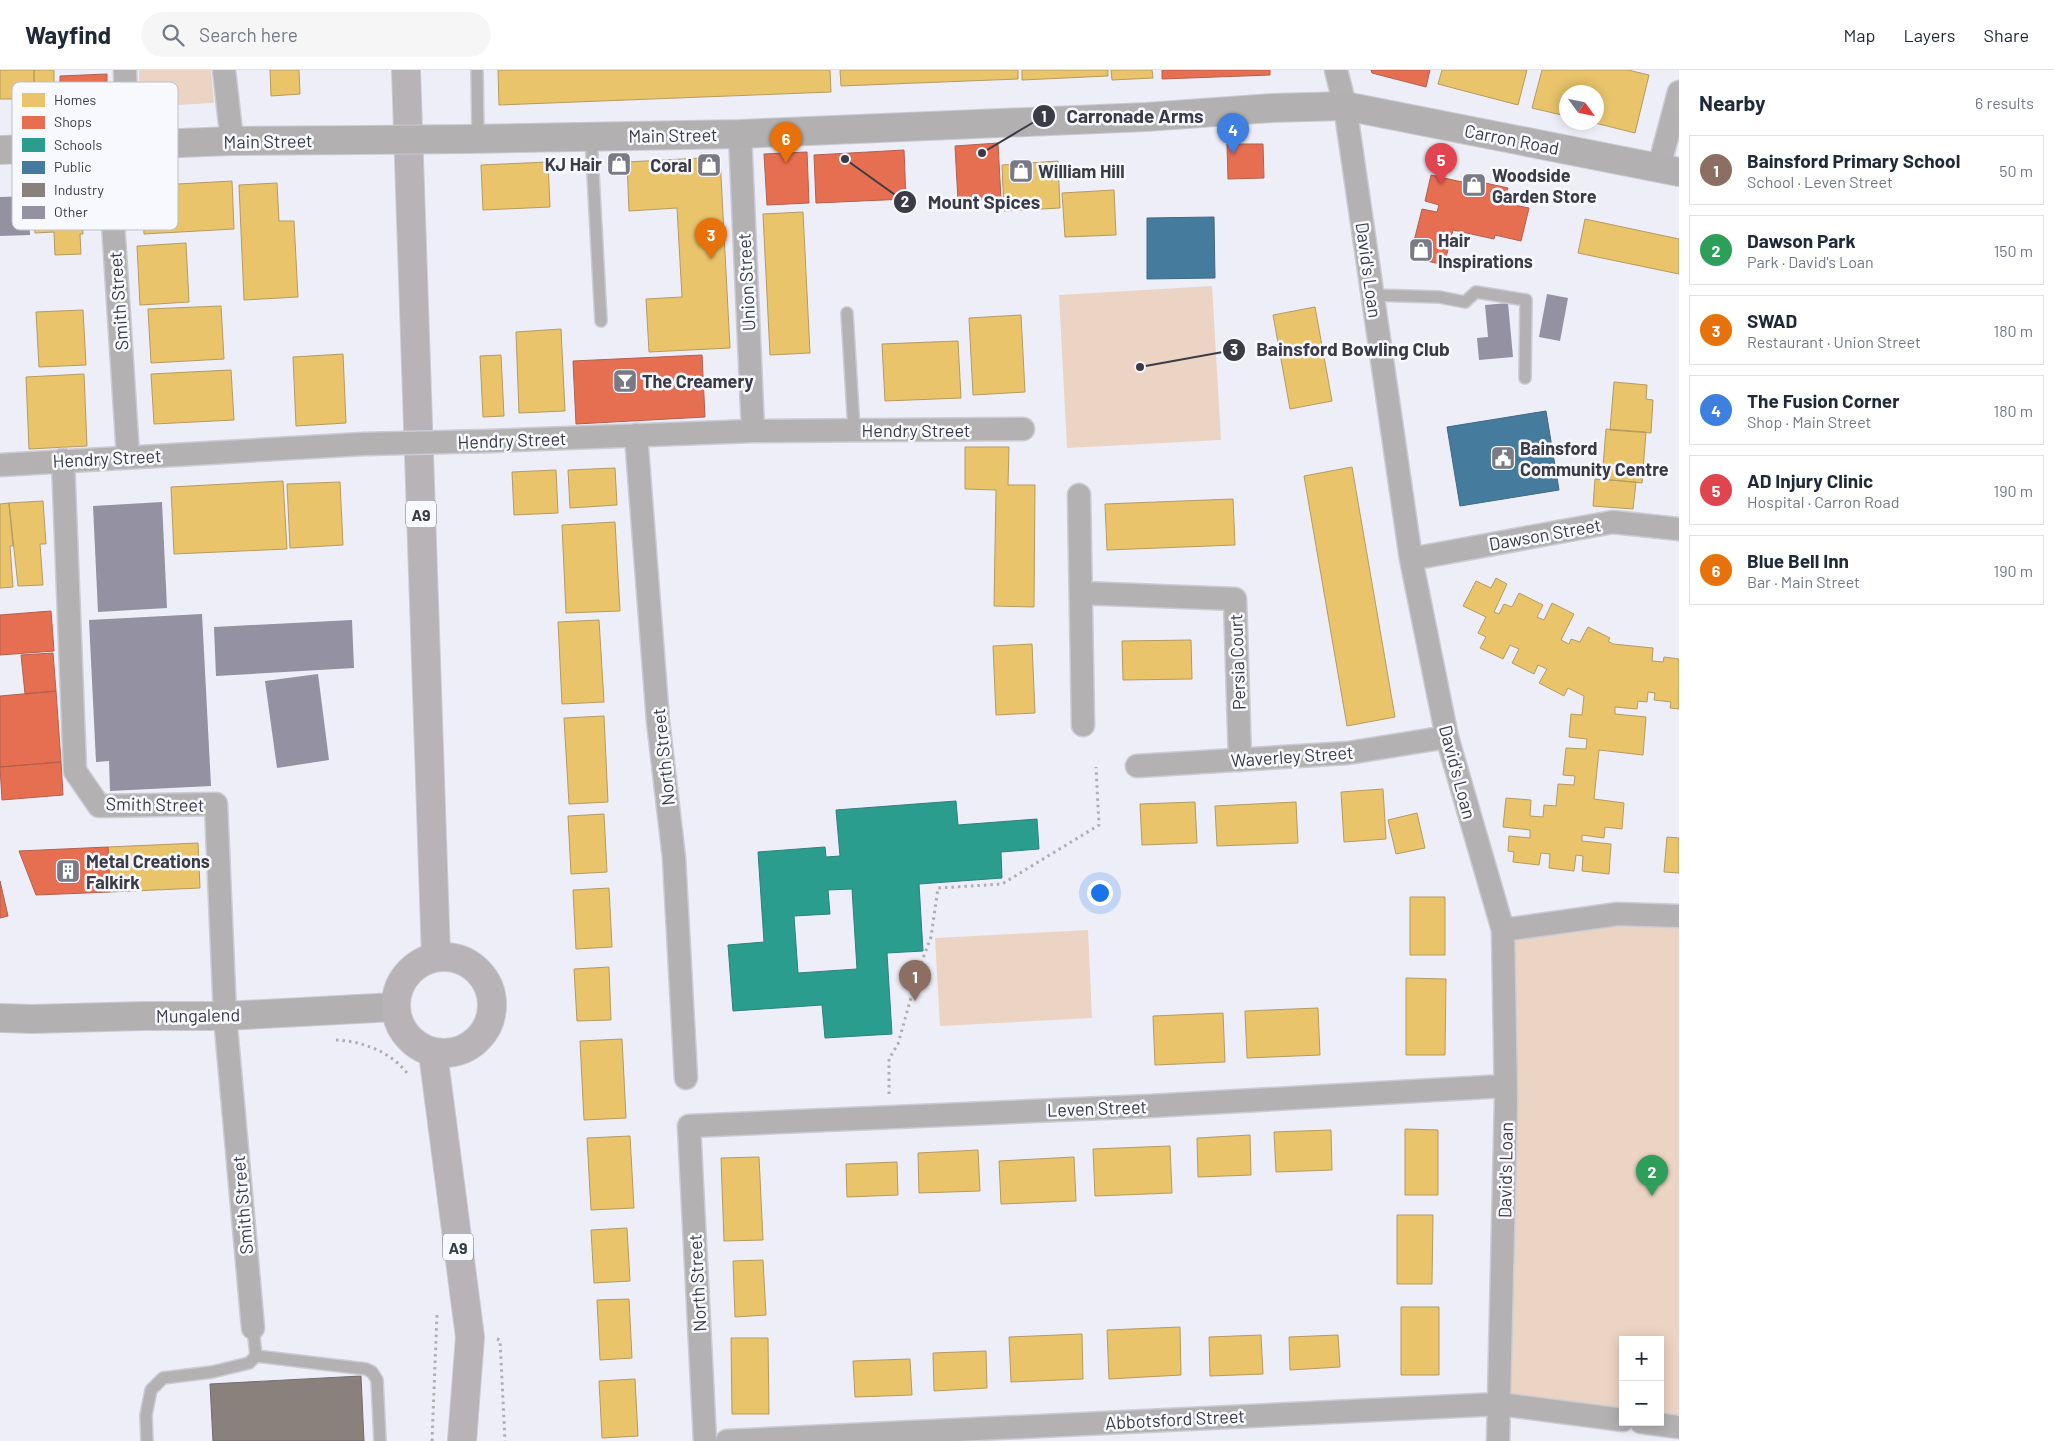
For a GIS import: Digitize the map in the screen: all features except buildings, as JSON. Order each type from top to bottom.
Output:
[{"type":"main road","name":"A9","points":[[406,70],[436,957]]},
{"type":"main road","name":"Main Street","points":[[178,143],[740,134],[1346,106]]},
{"type":"main road","name":"Carron Road","points":[[1346,106],[1669,170]]},
{"type":"main road","points":[[436,957],[453,958],[469,963],[482,974],[490,990],[493,1007],[489,1024],[480,1038],[467,1049],[450,1054],[433,1053],[418,1047],[406,1036],[398,1023],[395,1007],[398,990],[406,974],[419,963],[436,957]]},
{"type":"main road","name":"Mungalend","points":[[0,1018],[225,1016],[395,1007]]},
{"type":"main road","name":"A9","points":[[433,1053],[470,1336],[462,1441]]},
{"type":"street","points":[[224,70],[232,141]]},
{"type":"street","name":"David's Loan","points":[[1336,70],[1346,106],[1411,559],[1447,736],[1503,930],[1505,1086],[1498,1441]]},
{"type":"street","points":[[1669,170],[1679,92]]},
{"type":"street","name":"Union Street","points":[[740,134],[753,431]]},
{"type":"street","name":"Smith Street","points":[[120,230],[128,456]]},
{"type":"street","name":"Hendry Street","points":[[0,464],[363,444],[753,431],[1024,429]]},
{"type":"street","name":"North Street","points":[[636,436],[658,721],[674,858],[686,1078]]},
{"type":"street","name":"Smith Street","points":[[63,460],[76,771],[99,806],[216,804],[225,1016],[253,1328]]},
{"type":"street","points":[[1079,496],[1083,725]]},
{"type":"street","name":"Dawson Street","points":[[1411,559],[1613,522],[1679,529]]},
{"type":"street","name":"Persia Court","points":[[1081,593],[1235,599],[1240,760]]},
{"type":"street","name":"Waverley Street","points":[[1137,766],[1348,754],[1447,736]]},
{"type":"street","points":[[1503,930],[1618,914],[1679,916]]},
{"type":"street","name":"Leven Street","points":[[689,1126],[1150,1106],[1505,1086]]},
{"type":"street","name":"North Street","points":[[689,1126],[705,1441]]},
{"type":"street","name":"Abbotsford Street","points":[[727,1441],[1500,1404],[1619,1419]]},
{"type":"street","points":[[1664,1425],[1679,1427]]},
{"type":"lane","points":[[472,138],[477,70]]},
{"type":"lane","points":[[591,136],[600,321]]},
{"type":"lane","points":[[1372,295],[1439,297],[1465,302],[1476,292],[1526,300],[1525,378]]},
{"type":"lane","points":[[847,313],[854,430]]},
{"type":"lane","points":[[253,1328],[256,1356]]},
{"type":"lane","points":[[147,1441],[146,1415],[151,1390],[163,1378],[212,1372],[249,1363],[256,1356]]},
{"type":"lane","points":[[256,1356],[366,1369],[372,1372],[377,1380],[380,1441]]},
{"type":"path","points":[[889,1088],[889,1059],[898,1044],[919,969],[931,937],[938,888],[1002,884],[1099,825],[1096,767]]},
{"type":"path","points":[[330,1040],[346,1040],[372,1048],[399,1063],[410,1077]]},
{"type":"path","points":[[432,1441],[437,1307]]},
{"type":"shaded area","points":[[139,70],[211,70],[214,103],[178,105],[178,82],[139,82]]},
{"type":"shaded area","points":[[1212,286],[1221,440],[1067,448],[1059,295]]},
{"type":"shaded area","points":[[1679,916],[1679,1427],[1664,1423],[1664,1336],[1619,1336],[1619,1419],[1500,1404],[1503,930]]},
{"type":"shaded area","points":[[1088,930],[1092,1018],[940,1026],[935,938]]},
{"type":"place","name":"Carronade Arms","points":[[982,153]]},
{"type":"place","name":"The Fusion Corner","points":[[1233,154]]},
{"type":"place","name":"Mount Spices","points":[[845,159]]},
{"type":"place","name":"Blue Bell Inn","points":[[786,163]]},
{"type":"place","name":"KJ Hair","points":[[619,164]]},
{"type":"place","name":"Coral","points":[[709,165]]},
{"type":"place","name":"William Hill","points":[[1021,171]]},
{"type":"place","name":"AD Injury Clinic","points":[[1441,184]]},
{"type":"place","name":"Woodside Garden Store","points":[[1474,185]]},
{"type":"place","name":"Hair Inspirations","points":[[1421,250]]},
{"type":"place","name":"SWAD","points":[[711,259]]},
{"type":"place","name":"Bainsford Bowling Club","points":[[1140,367]]},
{"type":"place","name":"The Creamery","points":[[625,381]]},
{"type":"place","name":"Bainsford Community Centre","points":[[1503,458]]},
{"type":"place","name":"Metal Creations Falkirk","points":[[68,871]]},
{"type":"place","name":"Bainsford Primary School","points":[[915,1001]]},
{"type":"place","name":"Dawson Park","points":[[1652,1196]]}]
